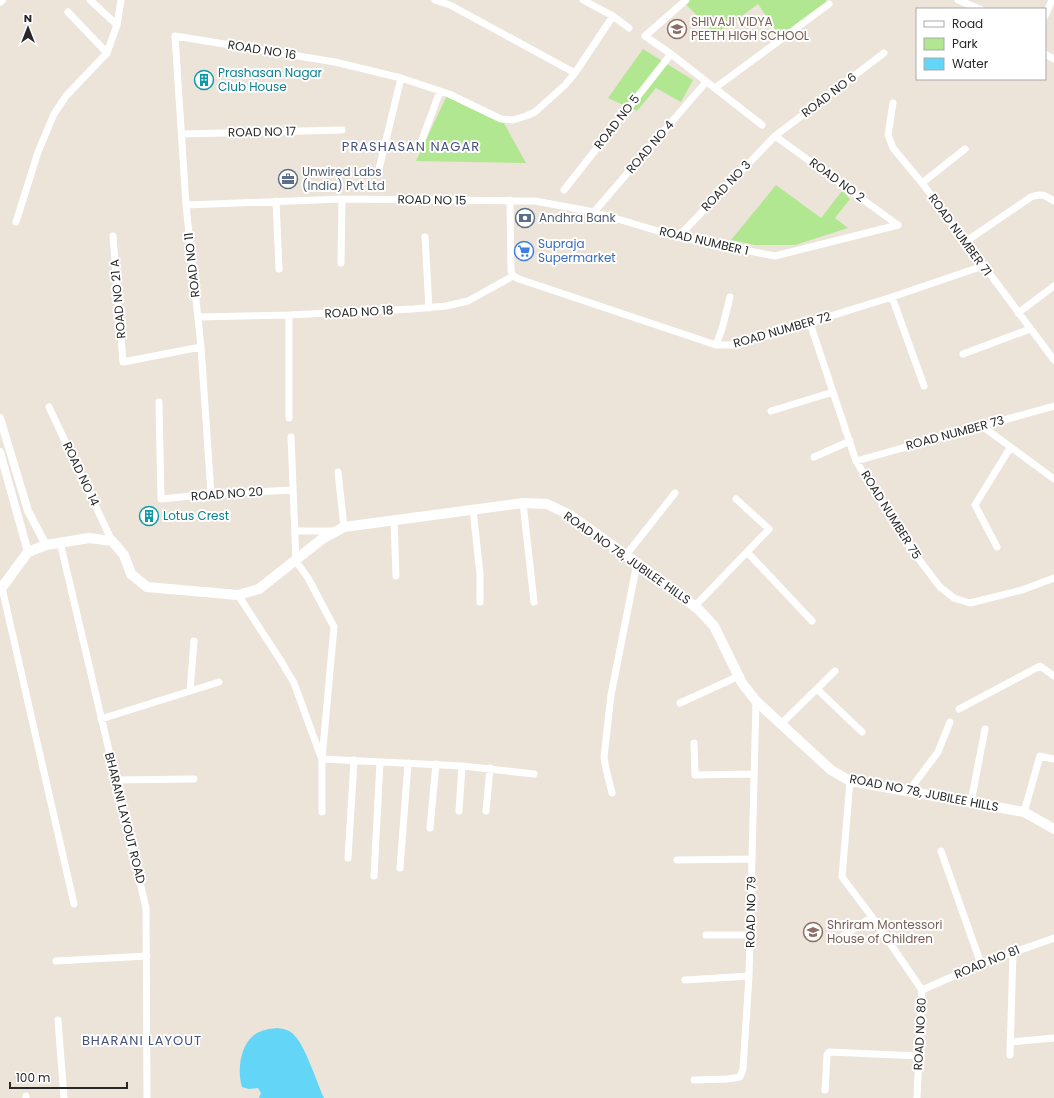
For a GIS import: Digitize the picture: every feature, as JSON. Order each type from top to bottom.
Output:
[{"type":"main road","name":"ROAD NO 78, JUBILEE HILLS","points":[[112,541],[124,555],[131,574],[146,587],[238,595],[259,590],[322,539],[340,529],[523,503],[547,504],[570,515],[695,606],[714,626],[742,682],[756,701],[831,770],[850,780],[908,792],[1024,812],[1054,828]]},
{"type":"main road","points":[[1,589],[28,552],[46,544],[89,538],[112,541]]},
{"type":"street","points":[[90,0],[117,25]]},
{"type":"street","points":[[16,222],[38,152],[54,114],[66,96],[107,53],[117,25],[121,0]]},
{"type":"street","points":[[435,0],[450,4],[575,73]]},
{"type":"street","points":[[583,0],[613,16],[629,28]]},
{"type":"street","points":[[686,0],[645,36],[671,54],[762,125]]},
{"type":"street","points":[[958,0],[978,8]]},
{"type":"street","points":[[1046,14],[1052,0]]},
{"type":"street","points":[[715,88],[829,4]]},
{"type":"street","points":[[68,12],[107,53]]},
{"type":"street","name":"ROAD NO 16","points":[[175,36],[335,62],[401,78],[440,91],[501,119],[513,120],[535,112],[565,85],[575,73],[613,16]]},
{"type":"street","name":"ROAD NO 11","points":[[175,36],[186,204],[201,347],[211,494]]},
{"type":"street","name":"ROAD NO 6","points":[[775,136],[884,53]]},
{"type":"street","name":"ROAD NO 5","points":[[564,190],[671,54]]},
{"type":"street","points":[[378,173],[401,78]]},
{"type":"street","name":"ROAD NO 4","points":[[594,212],[706,82]]},
{"type":"street","points":[[422,140],[440,91]]},
{"type":"street","name":"ROAD NUMBER 71","points":[[893,103],[888,135],[893,148],[922,183],[1054,360]]},
{"type":"street","name":"ROAD NO 17","points":[[182,134],[342,130]]},
{"type":"street","name":"ROAD NO 2","points":[[775,136],[898,225]]},
{"type":"street","name":"ROAD NO 3","points":[[678,236],[775,136]]},
{"type":"street","points":[[922,183],[966,149]]},
{"type":"street","points":[[965,242],[1031,197],[1044,194],[1054,201]]},
{"type":"street","points":[[341,263],[342,199]]},
{"type":"street","name":"ROAD NO 15","points":[[186,204],[342,199],[510,200]]},
{"type":"street","points":[[510,200],[511,271],[513,276]]},
{"type":"street","name":"ROAD NUMBER 1","points":[[510,200],[535,201],[594,212],[678,236],[775,256],[898,225]]},
{"type":"street","points":[[276,201],[279,269]]},
{"type":"street","name":"ROAD NO 21 A","points":[[113,236],[123,362],[201,347]]},
{"type":"street","points":[[425,237],[429,308]]},
{"type":"street","name":"ROAD NUMBER 72","points":[[513,276],[716,345],[737,344],[810,323],[983,266]]},
{"type":"street","name":"ROAD NO 18","points":[[198,317],[289,315],[446,306],[468,301],[513,276]]},
{"type":"street","points":[[1018,312],[1054,286]]},
{"type":"street","points":[[716,345],[722,329],[730,297]]},
{"type":"street","points":[[892,297],[924,386]]},
{"type":"street","points":[[289,315],[289,418]]},
{"type":"street","name":"ROAD NUMBER 75","points":[[810,323],[856,461],[911,549],[940,587],[954,598],[970,603],[1022,590],[1054,578]]},
{"type":"street","points":[[963,354],[1030,328]]},
{"type":"street","points":[[771,411],[834,392]]},
{"type":"street","name":"ROAD NO 20","points":[[159,402],[160,499],[211,494],[293,490]]},
{"type":"street","name":"ROAD NUMBER 73","points":[[856,461],[1054,406]]},
{"type":"street","name":"ROAD NO 14","points":[[49,407],[112,541]]},
{"type":"street","points":[[0,418],[28,511],[46,544]]},
{"type":"street","points":[[982,426],[1054,479]]},
{"type":"street","points":[[291,437],[296,561],[308,578],[334,627],[322,759],[322,812]]},
{"type":"street","points":[[814,457],[850,441]]},
{"type":"street","points":[[997,547],[975,505],[1010,448]]},
{"type":"street","points":[[0,452],[28,552]]},
{"type":"street","points":[[294,531],[340,529],[338,472]]},
{"type":"street","points":[[626,555],[675,494]]},
{"type":"street","points":[[695,606],[769,528],[736,498]]},
{"type":"street","points":[[523,503],[534,602]]},
{"type":"street","points":[[473,510],[480,574],[480,602]]},
{"type":"street","points":[[394,521],[396,576]]},
{"type":"street","name":"BHARANI LAYOUT ROAD","points":[[60,542],[146,908],[147,1098]]},
{"type":"street","points":[[747,552],[812,621]]},
{"type":"street","points":[[612,793],[604,757],[611,695],[637,563]]},
{"type":"street","points":[[1,589],[74,904]]},
{"type":"street","points":[[238,595],[281,661],[294,684],[322,759]]},
{"type":"street","points":[[190,691],[194,641]]},
{"type":"street","points":[[960,709],[1040,666],[1054,676]]},
{"type":"street","points":[[782,724],[835,671]]},
{"type":"street","points":[[680,703],[739,676]]},
{"type":"street","points":[[101,718],[219,682]]},
{"type":"street","points":[[817,689],[862,732]]},
{"type":"street","name":"ROAD NO 79","points":[[694,1080],[740,1077],[743,1069],[749,976],[756,701]]},
{"type":"street","points":[[908,792],[938,752],[950,722]]},
{"type":"street","points":[[972,802],[985,729]]},
{"type":"street","points":[[694,743],[696,775],[754,774]]},
{"type":"street","points":[[1024,812],[1040,756],[1054,759]]},
{"type":"street","points":[[322,759],[436,764],[490,768],[534,774]]},
{"type":"street","points":[[348,858],[354,760]]},
{"type":"street","points":[[374,876],[380,762]]},
{"type":"street","points":[[400,868],[408,763]]},
{"type":"street","points":[[430,828],[436,764]]},
{"type":"street","points":[[459,812],[462,766]]},
{"type":"street","points":[[486,811],[490,768]]},
{"type":"street","points":[[115,780],[194,779]]},
{"type":"street","name":"ROAD NO 80","points":[[850,780],[842,877],[872,917],[922,990],[917,1098]]},
{"type":"street","points":[[941,851],[981,964]]},
{"type":"street","points":[[677,860],[752,859]]},
{"type":"street","points":[[835,941],[872,917]]},
{"type":"street","points":[[706,934],[750,934]]},
{"type":"street","name":"ROAD NO 81","points":[[922,990],[981,964],[1054,938]]},
{"type":"street","points":[[1010,1055],[1013,952]]},
{"type":"street","points":[[56,961],[147,956]]},
{"type":"street","points":[[685,980],[749,976]]},
{"type":"street","points":[[58,1020],[64,1098]]},
{"type":"street","points":[[1010,1042],[1054,1038]]},
{"type":"street","points":[[825,1090],[827,1055],[829,1052],[919,1056]]},
{"type":"green space","points":[[682,0],[826,0],[828,3],[781,38],[758,4],[716,35]]},
{"type":"green space","points":[[643,49],[693,80],[681,102],[656,88],[637,111],[608,98]]},
{"type":"green space","points":[[449,91],[500,116],[526,163],[416,161]]},
{"type":"green space","points":[[776,185],[821,218],[842,191],[850,199],[835,218],[848,228],[795,245],[755,245],[731,240]]},
{"type":"water","points":[[277,1028],[291,1032],[298,1040],[324,1098],[259,1098],[261,1093],[258,1088],[249,1089],[242,1087],[240,1074],[241,1059],[249,1040],[257,1033]]},
{"type":"place","name":"SHIVAJI VIDYA PEETH HIGH SCHOOL","points":[[677,29]]},
{"type":"place","name":"Prashasan Nagar Club House","points":[[204,80]]},
{"type":"place","name":"Unwired Labs (India) Pvt Ltd","points":[[288,179]]},
{"type":"place","name":"Andhra Bank","points":[[525,218]]},
{"type":"place","name":"Supraja Supermarket","points":[[524,251]]},
{"type":"place","name":"Lotus Crest","points":[[149,516]]},
{"type":"place","name":"Shriram Montessori House of Children","points":[[813,932]]},
{"type":"district","name":"PRASHASAN NAGAR","points":[[411,146]]},
{"type":"district","name":"BHARANI LAYOUT","points":[[142,1040]]}]
